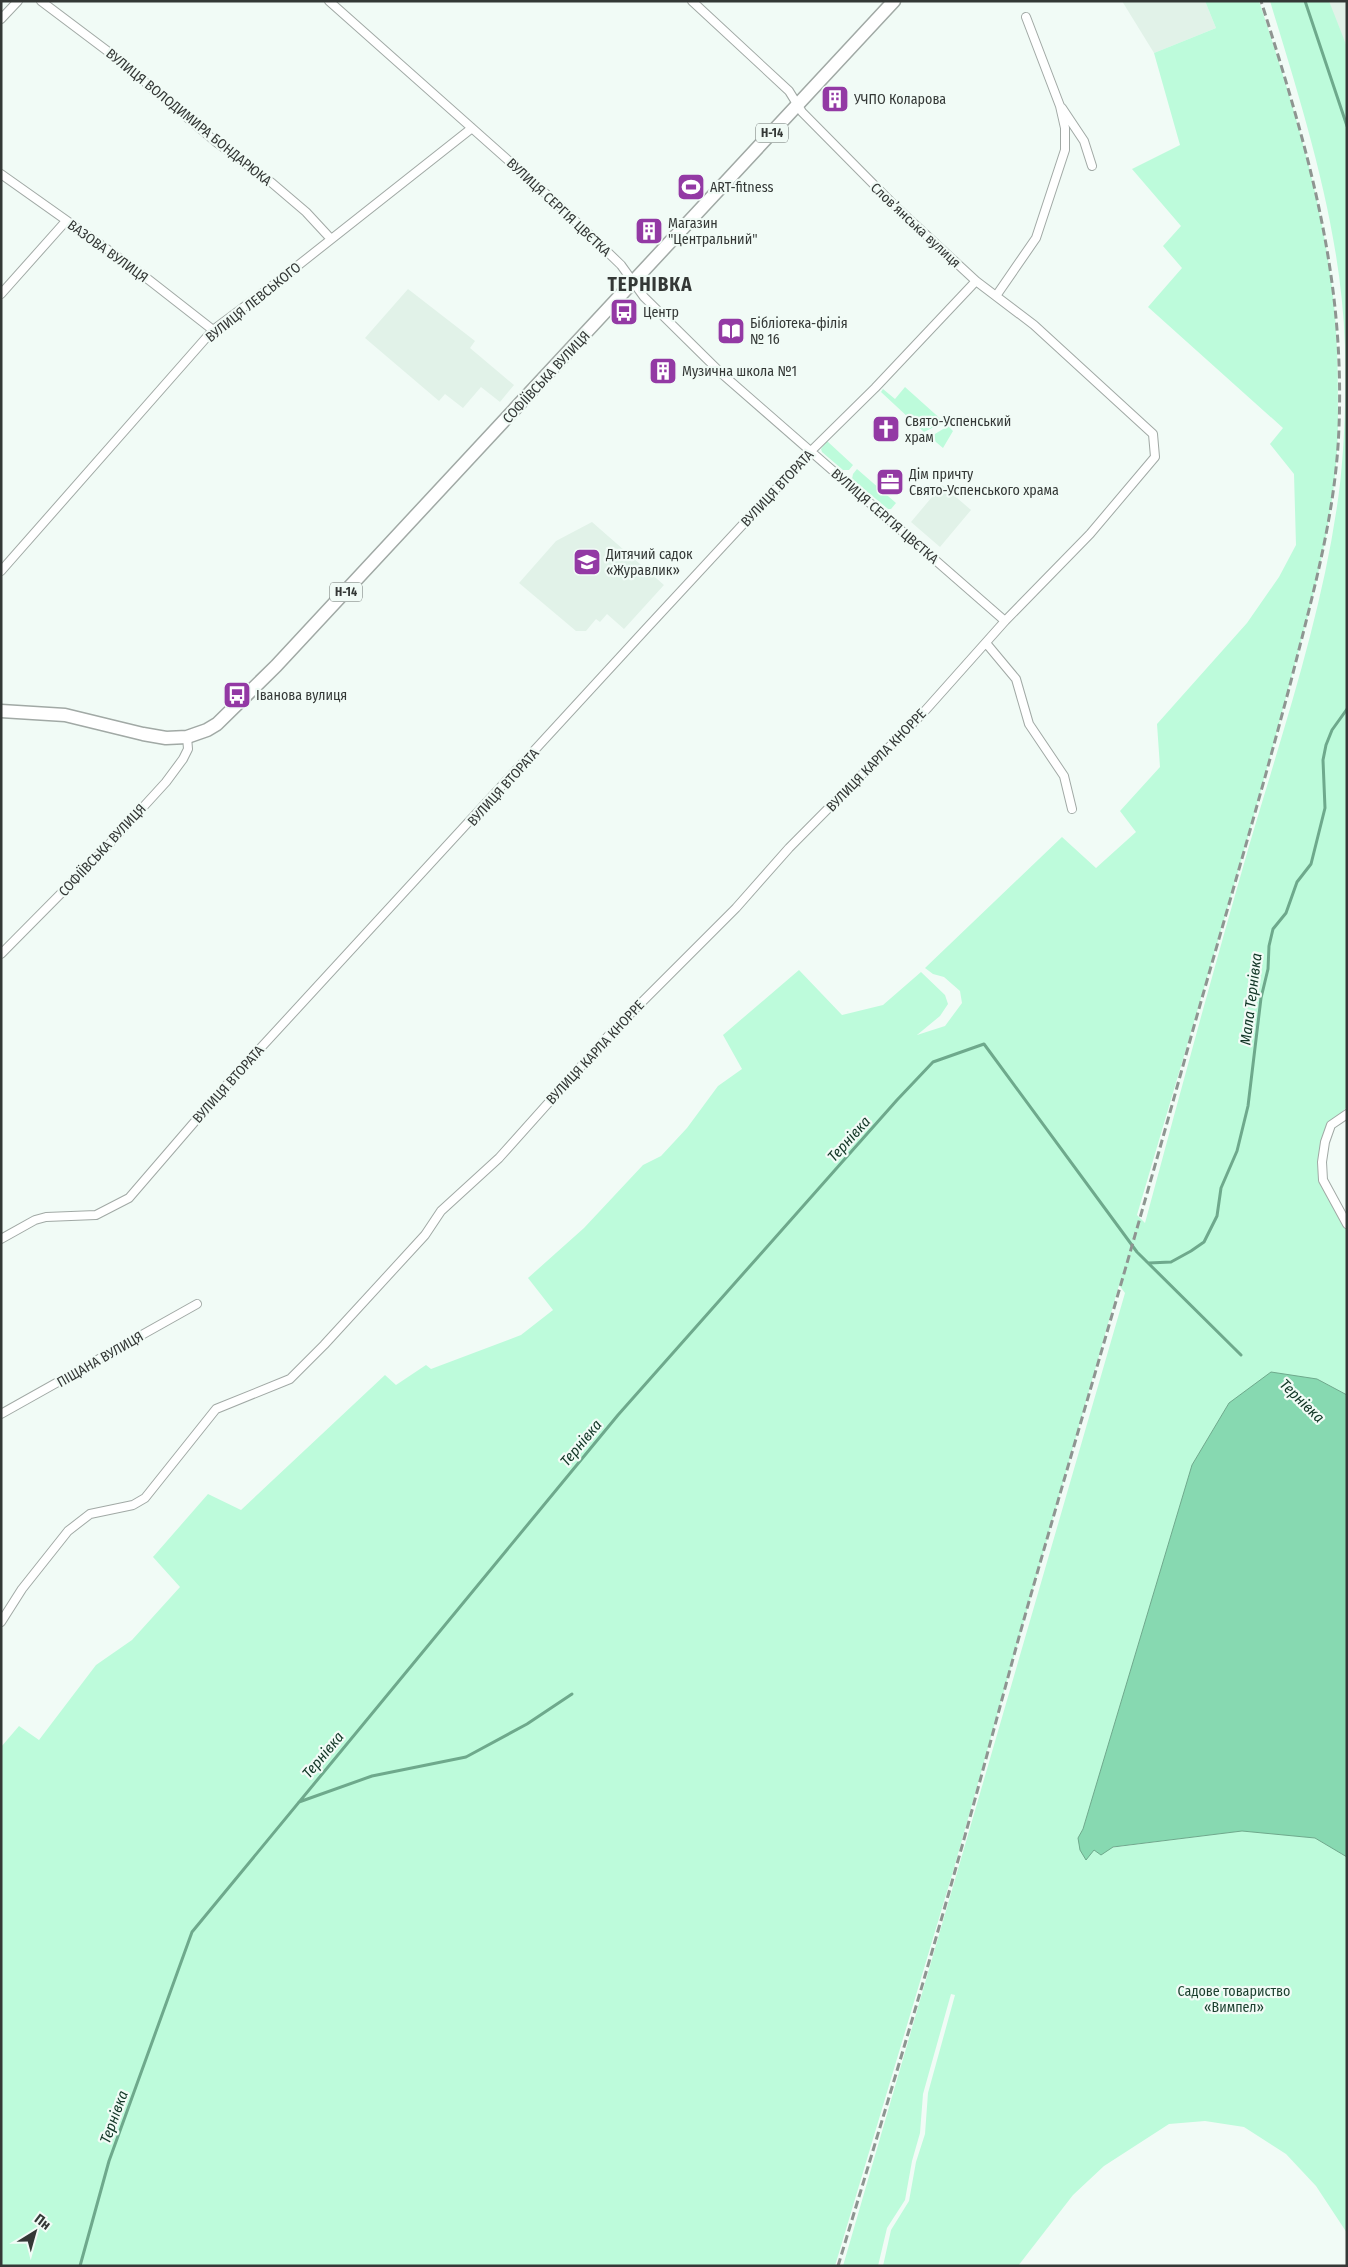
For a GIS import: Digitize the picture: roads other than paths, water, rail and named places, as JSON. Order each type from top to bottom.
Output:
[{"type":"main road","name":"СОФІЇВСЬКА ВУЛИЦЯ","points":[[1,711],[50,713],[166,738],[187,737],[218,724],[276,666],[634,283],[894,1]]},
{"type":"street","points":[[1,19],[18,1]]},
{"type":"street","name":"ВУЛИЦЯ ВОЛОДИМИРА БОНДАРЮКА","points":[[41,1],[114,56],[216,142],[272,183],[306,212],[331,239]]},
{"type":"street","name":"ВУЛИЦЯ СЕРГІЯ ЦВЄТКА","points":[[329,1],[563,209],[621,265],[644,297],[721,373],[1004,621]]},
{"type":"street","name":"Словʼянська вулиця","points":[[692,1],[789,91],[798,105],[868,180],[976,281],[1034,325],[1153,434]]},
{"type":"street","points":[[996,296],[1036,238],[1064,150],[1065,128],[1060,106],[1026,17]]},
{"type":"street","points":[[1060,106],[1084,141],[1092,166]]},
{"type":"street","name":"ВУЛИЦЯ ЛЕВСЬКОГО","points":[[1,572],[213,330],[472,128]]},
{"type":"street","name":"ВАЗОВА ВУЛИЦЯ","points":[[1,174],[135,269],[213,330]]},
{"type":"street","points":[[1,294],[66,221]]},
{"type":"street","name":"ВУЛИЦЯ ВТОРАТА","points":[[1,1239],[35,1220],[46,1217],[96,1215],[129,1198],[222,1090],[810,452],[875,388],[976,281]]},
{"type":"street","name":"ВУЛИЦЯ КАРЛА КНОРРЕ","points":[[1,1622],[22,1589],[68,1531],[90,1514],[133,1505],[145,1498],[216,1409],[290,1378],[424,1235],[441,1211],[499,1158],[609,1035],[736,908],[789,848],[923,712],[1004,621],[1090,534],[1155,457],[1153,434]]},
{"type":"street","points":[[986,643],[1016,679],[1029,724],[1064,776],[1072,810]]},
{"type":"street","name":"СОФІЇВСЬКА ВУЛИЦЯ","points":[[1,954],[166,782],[188,749],[187,737]]},
{"type":"street","points":[[1347,1114],[1331,1125],[1325,1142],[1322,1162],[1323,1180],[1347,1224]]},
{"type":"street","name":"ПІЩАНА ВУЛИЦЯ","points":[[1,1414],[197,1304]]},
{"type":"water","points":[[1271,1372],[1317,1379],[1347,1395],[1347,1857],[1315,1838],[1242,1831],[1113,1847],[1101,1855],[1094,1850],[1086,1860],[1080,1850],[1078,1838],[1083,1829],[1192,1465],[1229,1403]]},
{"type":"waterway","name":"Мала Тернівка","points":[[1305,1],[1347,126]]},
{"type":"waterway","name":"Мала Тернівка","points":[[1149,1263],[1171,1262],[1191,1251],[1204,1242],[1217,1216],[1221,1188],[1237,1151],[1248,1106],[1261,998],[1268,969],[1269,946],[1273,929],[1286,913],[1297,882],[1311,864],[1325,808],[1323,760],[1326,745],[1332,730],[1347,709]]},
{"type":"waterway","name":"Тернівка","points":[[80,2266],[109,2161],[192,1932],[618,1415],[897,1100],[933,1062],[984,1044],[1137,1252],[1241,1355]]},
{"type":"waterway","points":[[299,1802],[372,1776],[466,1757],[527,1724],[572,1694]]},
{"type":"railway","points":[[838,2266],[965,1837],[1030,1598],[1254,818],[1307,618],[1328,523],[1337,459],[1339,427],[1339,370],[1336,316],[1320,211],[1293,107],[1261,1]]},
{"type":"place","name":"УЧПО Коларова","points":[[835,99]]},
{"type":"place","name":"ART-fitness","points":[[691,187]]},
{"type":"place","name":"Магазин \"Центральний\"","points":[[649,231]]},
{"type":"place","name":"Центр","points":[[624,312]]},
{"type":"place","name":"Бібліотека-філія № 16","points":[[731,331]]},
{"type":"place","name":"Музична школа №1","points":[[663,371]]},
{"type":"place","name":"Свято-Успенський храм","points":[[886,429]]},
{"type":"place","name":"Дім причту Свято-Успенського храма","points":[[890,482]]},
{"type":"place","name":"Дитячий садок «Журавлик»","points":[[587,562]]},
{"type":"place","name":"Іванова вулиця","points":[[237,695]]},
{"type":"district","name":"ТЕРНІВКА","points":[[650,284]]},
{"type":"park label","name":"Садове товариство «Вимпел»","points":[[1234,1999]]}]
